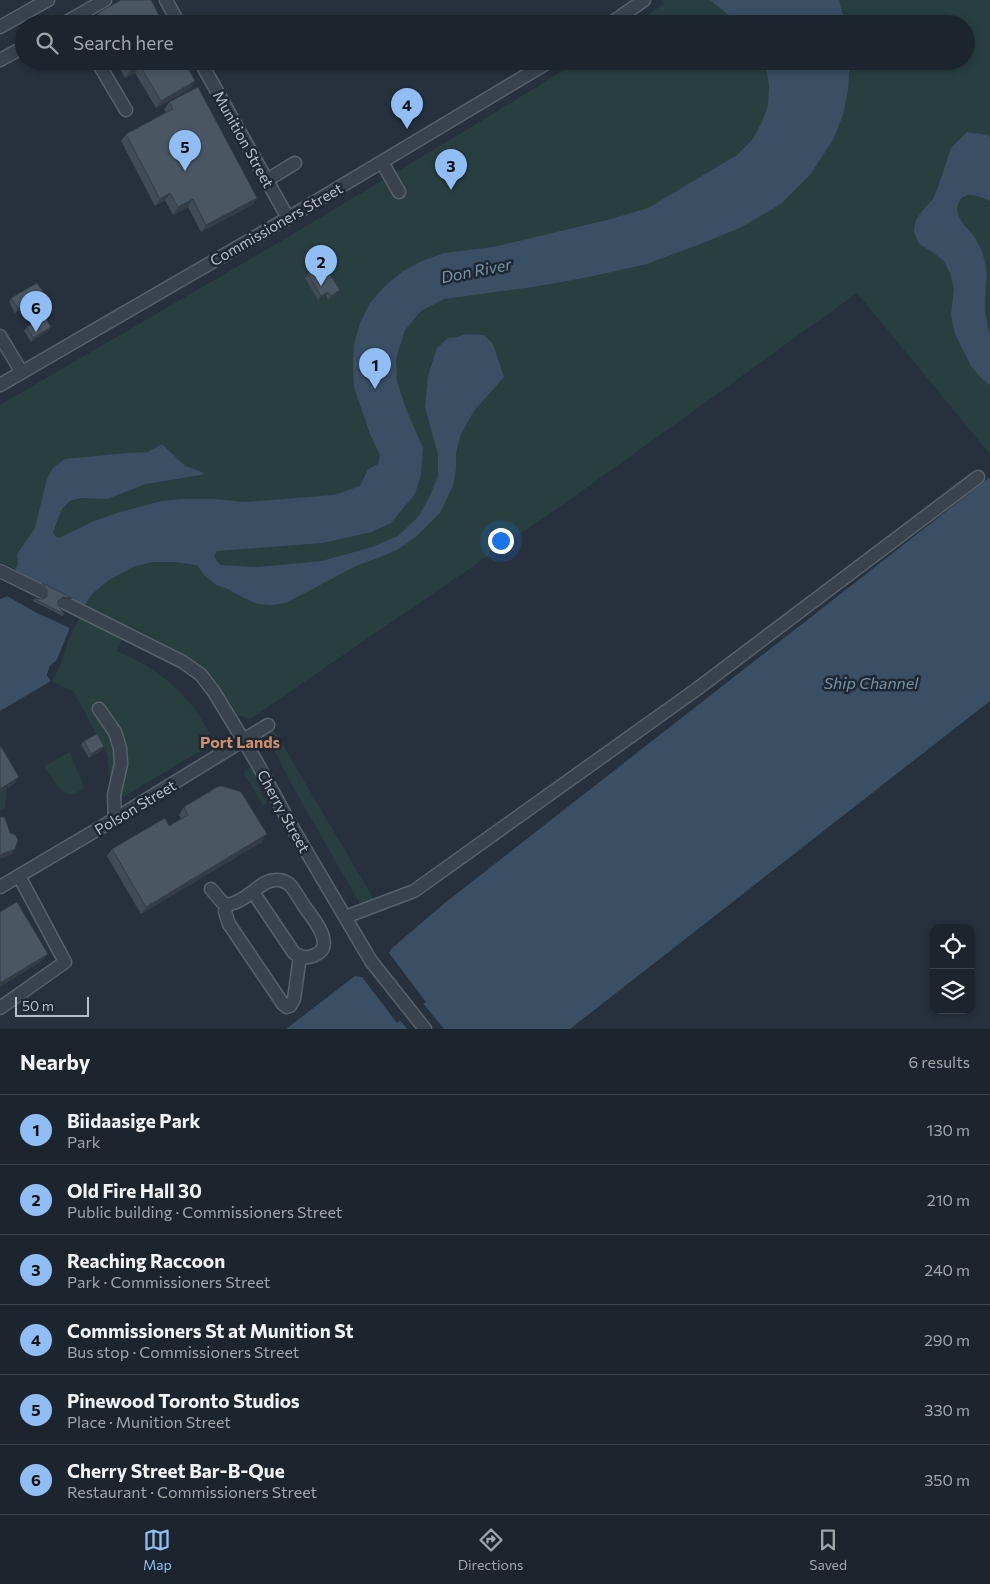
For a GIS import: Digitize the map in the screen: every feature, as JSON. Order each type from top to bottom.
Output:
[{"type":"street","points":[[21,15],[48,0]]},
{"type":"street","points":[[79,15],[105,0]]},
{"type":"street","points":[[166,0],[174,15]]},
{"type":"street","points":[[623,15],[644,0]]},
{"type":"street","points":[[0,27],[15,19]]},
{"type":"street","points":[[0,60],[15,52]]},
{"type":"street","points":[[102,70],[126,110]]},
{"type":"street","name":"Munition Street","points":[[205,70],[288,218]]},
{"type":"street","name":"Commissioners Street","points":[[0,385],[21,371],[52,355],[288,218],[535,70]]},
{"type":"street","points":[[382,162],[399,192]]},
{"type":"street","points":[[267,180],[295,163]]},
{"type":"street","points":[[0,336],[21,371]]},
{"type":"street","points":[[345,917],[414,891],[698,689],[978,477]]},
{"type":"street","points":[[0,571],[47,594]]},
{"type":"street","name":"Cherry Street","points":[[59,600],[183,662],[201,675],[244,740],[371,961],[425,1029]]},
{"type":"street","points":[[99,709],[115,732],[120,748],[121,764],[114,795],[116,819]]},
{"type":"street","name":"Polson Street","points":[[0,887],[116,819],[268,725]]},
{"type":"street","points":[[0,1008],[65,962],[19,876]]},
{"type":"street","points":[[211,889],[227,905],[253,892],[267,881],[280,880],[289,884],[322,931],[324,941],[319,954],[310,958],[294,953],[253,892]]},
{"type":"street","points":[[227,905],[225,912],[229,924],[283,1004],[287,1007],[290,1006],[294,999],[300,956]]},
{"type":"green space","points":[[661,0],[990,0],[990,454],[857,293],[578,494],[249,719],[242,716],[239,717],[223,692],[190,657],[129,625],[117,651],[154,671],[185,697],[202,720],[210,741],[209,745],[205,748],[120,799],[111,789],[107,754],[74,692],[51,681],[58,671],[68,641],[85,603],[0,562],[0,405],[295,233],[564,70],[975,70],[975,15],[648,15],[664,4]]},
{"type":"green space","points":[[273,728],[373,898],[360,904],[274,750],[269,746],[265,735]]},
{"type":"green space","points":[[70,752],[84,787],[71,794],[65,793],[56,784],[44,766]]},
{"type":"green space","points":[[252,767],[262,795],[267,803],[263,805],[244,774],[245,770]]},
{"type":"green space","points":[[7,788],[5,808],[0,811],[0,793]]},
{"type":"water","points":[[710,0],[839,0],[843,15],[729,15]]},
{"type":"water","name":"Don River","points":[[766,70],[849,70],[843,115],[833,140],[810,175],[782,203],[742,227],[647,264],[533,287],[444,299],[421,311],[405,330],[396,359],[397,382],[406,409],[423,448],[421,475],[415,494],[391,523],[372,532],[322,543],[217,551],[214,556],[220,565],[258,567],[322,561],[372,547],[398,536],[418,517],[430,496],[438,476],[438,454],[425,407],[428,376],[437,348],[448,338],[465,334],[484,335],[493,344],[504,377],[474,411],[461,434],[456,453],[453,486],[440,513],[416,537],[395,551],[354,567],[286,603],[272,605],[258,604],[216,585],[204,575],[197,565],[152,562],[133,567],[109,580],[92,594],[70,628],[57,660],[50,666],[47,675],[51,681],[0,711],[0,599],[7,596],[18,563],[17,554],[35,528],[47,478],[53,468],[65,459],[148,452],[162,444],[185,466],[205,473],[146,484],[107,499],[81,498],[70,501],[62,509],[53,532],[59,538],[94,521],[161,501],[215,499],[245,502],[334,495],[360,486],[368,469],[378,464],[380,455],[370,434],[354,387],[354,343],[360,323],[370,303],[385,286],[402,272],[422,261],[444,253],[493,247],[611,219],[648,208],[737,155],[752,140],[762,122],[768,105],[769,87]]},
{"type":"water","points":[[967,132],[988,135],[990,137],[990,201],[981,197],[967,195],[960,200],[957,209],[961,221],[979,245],[985,262],[985,312],[990,335],[990,385],[971,366],[955,334],[951,315],[954,288],[950,273],[944,261],[919,244],[914,232],[915,222],[933,199],[951,148]]},
{"type":"water","name":"Ship Channel","points":[[990,477],[990,701],[570,1029],[286,1029],[355,976],[362,977],[397,1023],[426,1002],[389,953],[392,948],[446,902]]},
{"type":"pier","points":[[13,569],[87,606],[72,629],[59,661],[50,674],[53,680],[51,681],[47,675],[50,666],[57,660],[70,628],[37,613],[7,596],[0,599],[5,594]]},
{"type":"pier","points":[[422,1002],[444,1029],[407,1029],[399,1019]]},
{"type":"building","points":[[121,0],[151,0],[159,15],[99,15],[98,13]]},
{"type":"building","points":[[142,70],[189,70],[195,81],[161,101]]},
{"type":"building","points":[[198,87],[257,198],[206,225],[193,199],[178,207],[170,193],[160,199],[126,134],[173,109],[169,102]]},
{"type":"building","points":[[323,264],[340,290],[331,296],[328,292],[321,296],[308,274]]},
{"type":"building","points":[[37,283],[44,293],[18,309],[11,298]]},
{"type":"building","points":[[45,317],[51,327],[33,338],[27,327]]},
{"type":"building","points":[[42,583],[72,598],[63,597],[58,601],[58,605],[64,614],[34,599],[44,599],[47,596],[47,590]]},
{"type":"building","points":[[97,734],[104,746],[91,754],[84,741]]},
{"type":"building","points":[[0,745],[19,777],[0,789]]},
{"type":"building","points":[[222,786],[241,792],[267,834],[146,907],[112,849],[165,818],[169,826],[188,815],[184,807],[217,787]]},
{"type":"building","points":[[0,817],[5,818],[10,833],[15,835],[18,840],[15,849],[0,856]]},
{"type":"building","points":[[17,902],[48,954],[0,983],[0,912]]},
{"type":"place","name":"Commissioners St at Munition St","points":[[407,129]]},
{"type":"place","name":"Pinewood Toronto Studios","points":[[185,171]]},
{"type":"place","name":"Reaching Raccoon","points":[[451,190]]},
{"type":"place","name":"Old Fire Hall 30","points":[[321,286]]},
{"type":"place","name":"Cherry Street Bar-B-Que","points":[[36,332]]},
{"type":"place","name":"Biidaasige Park","points":[[375,389]]},
{"type":"district","name":"Port Lands","points":[[240,741]]}]
